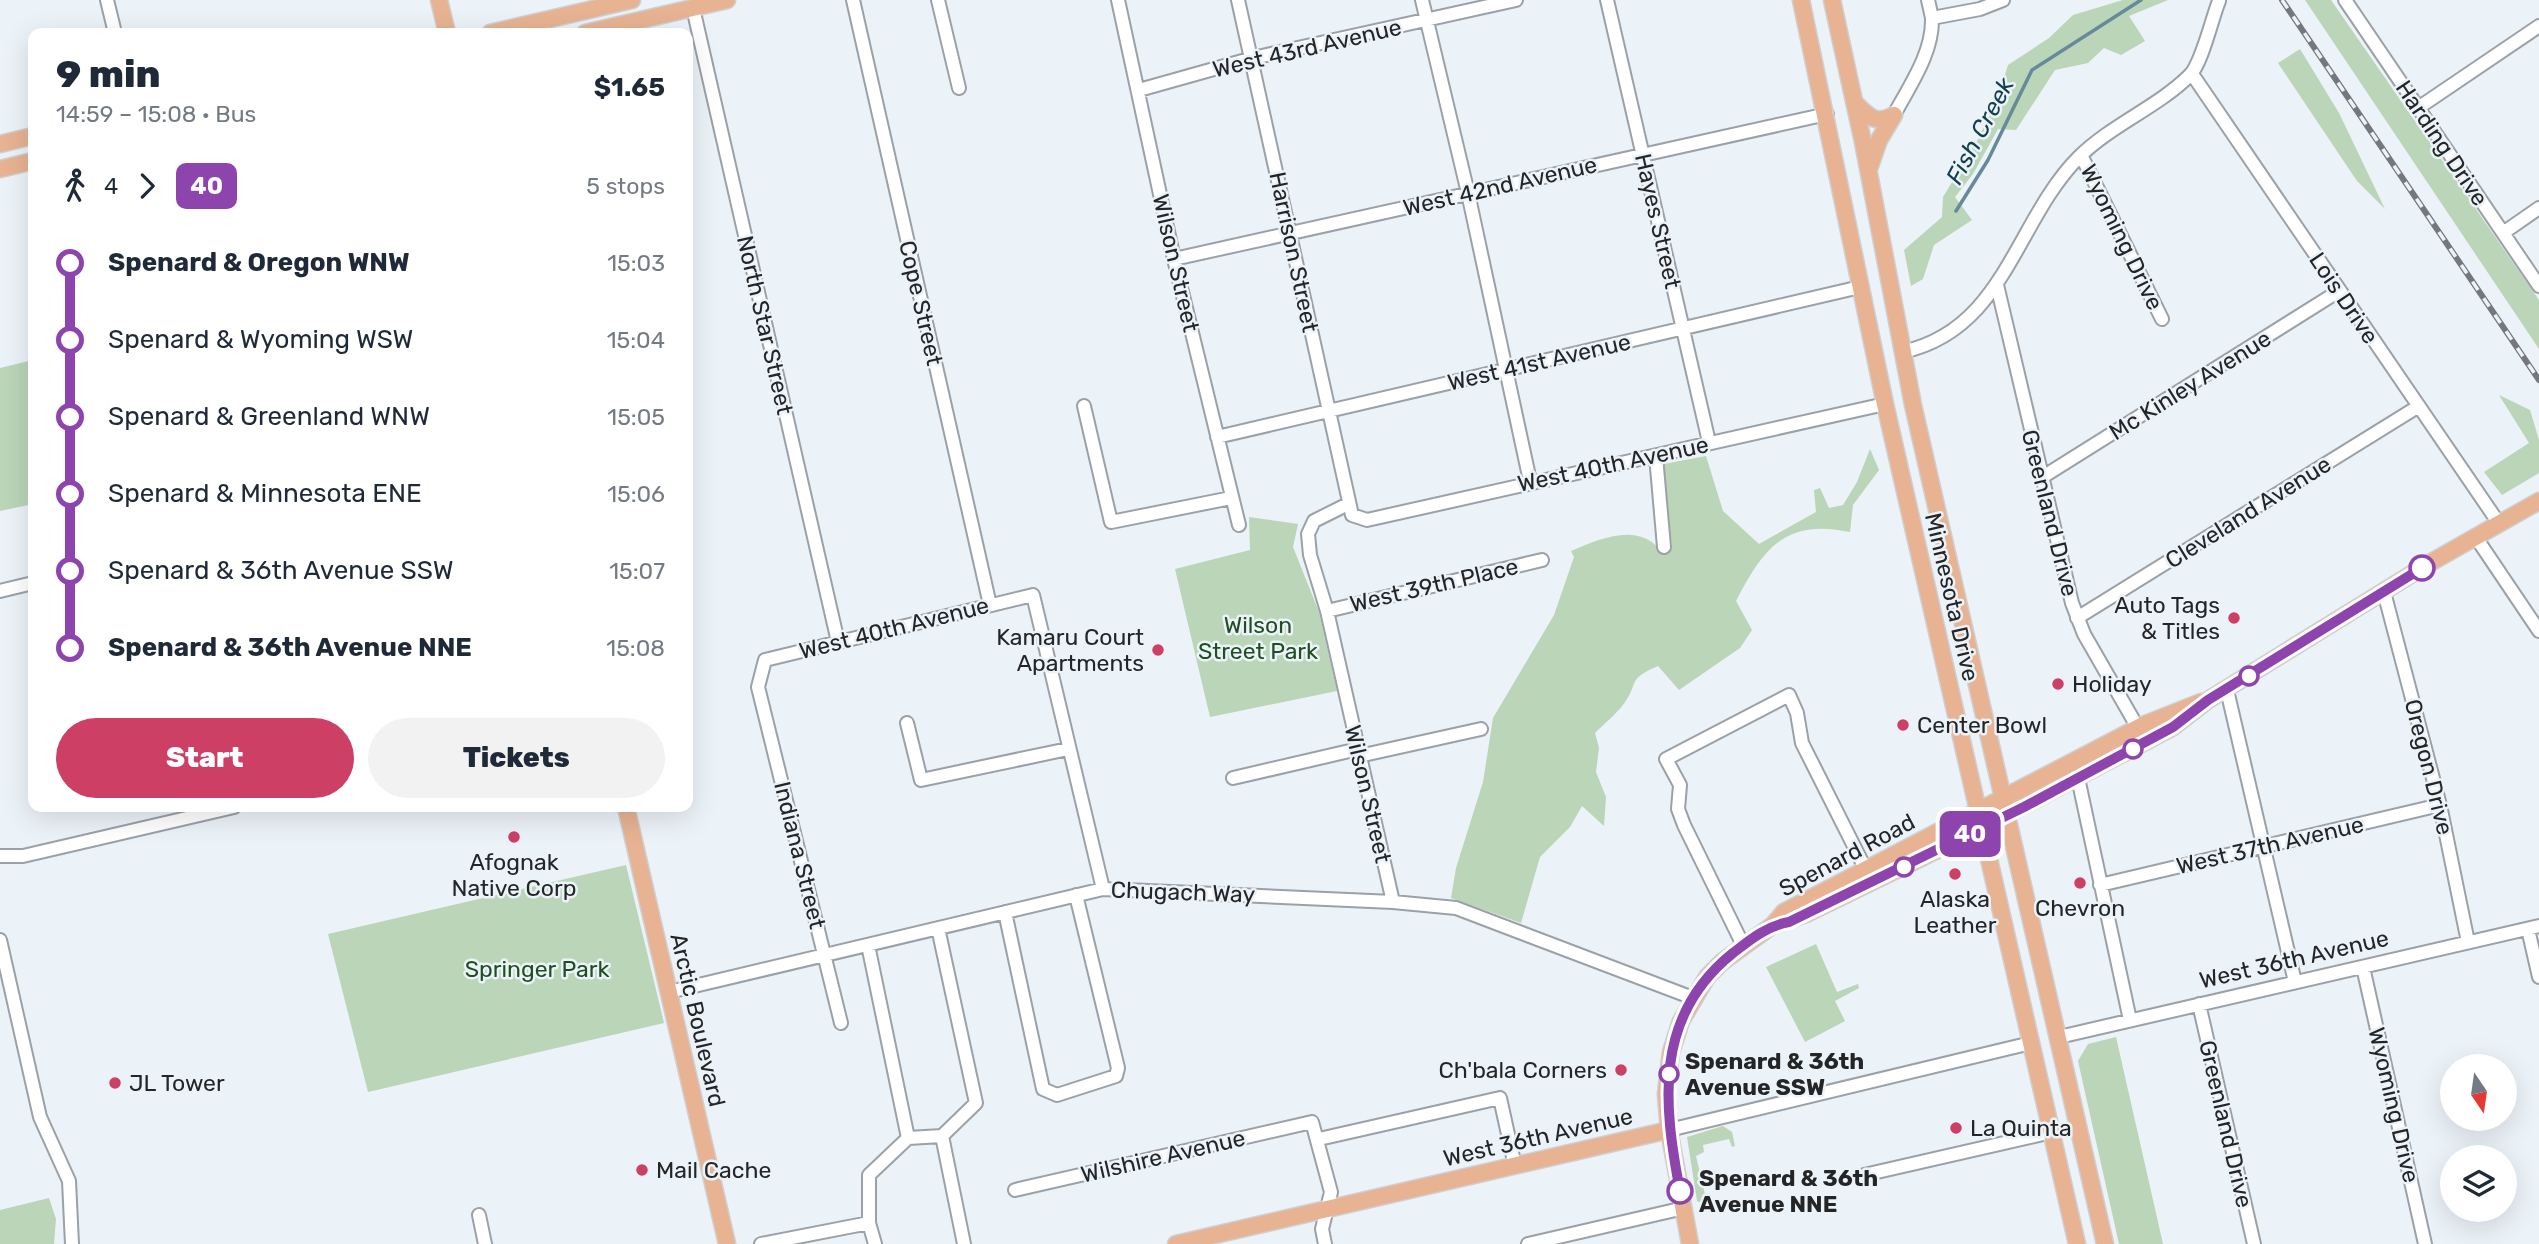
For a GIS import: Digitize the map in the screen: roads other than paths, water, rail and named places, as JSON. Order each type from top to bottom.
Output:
[{"type":"main road","points":[[439,0],[446,28]]},
{"type":"main road","points":[[512,28],[632,0]]},
{"type":"main road","points":[[607,28],[727,0]]},
{"type":"main road","name":"Minnesota Drive","points":[[1801,0],[1827,114],[1885,404],[2077,1244]]},
{"type":"main road","name":"Minnesota Drive","points":[[1832,0],[1868,170],[1902,352],[1966,646],[2006,807],[2105,1244]]},
{"type":"main road","points":[[1854,102],[1869,118],[1876,120],[1894,115]]},
{"type":"main road","points":[[1868,170],[1879,140],[1894,115]]},
{"type":"main road","points":[[0,144],[28,137]]},
{"type":"main road","points":[[0,169],[28,162]]},
{"type":"main road","name":"Spenard Road","points":[[2006,807],[2078,778],[2173,727],[2208,700],[2498,522],[2539,501]]},
{"type":"main road","name":"Spenard Road","points":[[1773,925],[1806,914],[2006,807],[2138,728],[2178,709],[2208,700]]},
{"type":"main road","name":"Arctic Boulevard","points":[[627,812],[727,1244]]},
{"type":"main road","name":"Spenard Road","points":[[1690,1244],[1669,1130],[1667,1094],[1671,1052],[1681,1021],[1707,977],[1744,945],[1773,925],[1784,912],[1866,870],[1981,820]]},
{"type":"main road","name":"West 36th Avenue","points":[[1176,1244],[1669,1130]]},
{"type":"main road","points":[[2065,1194],[2068,1182],[2073,1179],[2095,1198]]},
{"type":"street","points":[[107,0],[114,28]]},
{"type":"street","name":"Cope Street","points":[[853,0],[990,605]]},
{"type":"street","points":[[938,0],[959,88]]},
{"type":"street","name":"Wilson Street","points":[[1118,0],[1174,259],[1239,525]]},
{"type":"street","name":"Harrison Street","points":[[1238,0],[1253,58],[1348,504]]},
{"type":"street","points":[[1422,0],[1468,193],[1530,481]]},
{"type":"street","name":"West 43rd Avenue","points":[[1139,90],[1253,58],[1516,0]]},
{"type":"street","name":"Hayes Street","points":[[1607,0],[1709,442]]},
{"type":"street","points":[[1894,115],[1933,34],[1928,0]]},
{"type":"street","points":[[1932,18],[1980,9],[2003,0]]},
{"type":"street","name":"Harding Drive","points":[[2345,0],[2539,286]]},
{"type":"street","points":[[1902,352],[1945,337],[1960,327],[1997,285],[2065,172],[2081,155],[2192,74],[2219,1]]},
{"type":"street","name":"North Star Street","points":[[693,8],[838,642]]},
{"type":"street","points":[[2418,108],[2539,26]]},
{"type":"street","name":"Lois Drive","points":[[2192,74],[2498,522]]},
{"type":"street","name":"West 42nd Avenue","points":[[1174,259],[1827,114]]},
{"type":"street","name":"Wyoming Drive","points":[[2081,155],[2162,319]]},
{"type":"street","points":[[2502,233],[2539,208]]},
{"type":"street","name":"Greenland Drive","points":[[1997,285],[2041,478],[2077,618],[2138,728]]},
{"type":"street","name":"West 41st Avenue","points":[[1217,437],[1860,287]]},
{"type":"street","name":"Mc Kinley Avenue","points":[[2041,478],[2339,291]]},
{"type":"street","name":"West 40th Avenue","points":[[1348,504],[1352,515],[1367,520],[1530,481],[1656,456],[1885,404]]},
{"type":"street","points":[[1084,406],[1111,522],[1231,498]]},
{"type":"street","name":"Cleveland Avenue","points":[[2077,618],[2419,406]]},
{"type":"street","points":[[1656,456],[1664,547]]},
{"type":"street","name":"Wilson Street","points":[[1348,504],[1314,521],[1308,534],[1310,555],[1327,611],[1393,902]]},
{"type":"street","points":[[2475,536],[2539,631]]},
{"type":"street","name":"West 39th Place","points":[[1327,611],[1542,560]]},
{"type":"street","points":[[0,591],[28,584]]},
{"type":"street","name":"Oregon Drive","points":[[2384,592],[2440,805],[2468,942]]},
{"type":"street","name":"West 40th Avenue","points":[[758,687],[765,660],[1033,595],[1040,612],[1068,749]]},
{"type":"street","name":"Indiana Street","points":[[758,687],[841,1023]]},
{"type":"street","points":[[2227,690],[2295,982]]},
{"type":"street","points":[[1744,945],[1684,825],[1678,809],[1680,785],[1666,759],[1789,695],[1797,713],[1802,743],[1866,870]]},
{"type":"street","points":[[907,723],[920,779],[1068,749],[1103,888]]},
{"type":"street","points":[[1233,778],[1481,729]]},
{"type":"street","points":[[2078,778],[2130,1020]]},
{"type":"street","name":"West 37th Avenue","points":[[2100,886],[2440,805]]},
{"type":"street","points":[[0,856],[23,856],[212,812]]},
{"type":"street","name":"Chugach Way","points":[[669,992],[1103,888],[1393,902],[1456,908],[1693,998]]},
{"type":"street","points":[[1005,912],[1043,1089],[1057,1096],[1116,1076],[1118,1068],[1076,895]]},
{"type":"street","points":[[2533,927],[2539,977]]},
{"type":"street","name":"West 36th Avenue","points":[[2059,1037],[2533,927]]},
{"type":"street","points":[[875,1244],[869,1223],[869,1175],[908,1138],[942,1136],[976,1103],[938,928]]},
{"type":"street","points":[[0,940],[40,1117],[69,1181],[72,1244]]},
{"type":"street","points":[[868,946],[908,1138]]},
{"type":"street","name":"Wyoming Drive","points":[[2363,967],[2426,1244]]},
{"type":"street","name":"Greenland Drive","points":[[2199,1004],[2253,1244]]},
{"type":"street","name":"West 36th Avenue","points":[[1669,1130],[2032,1043]]},
{"type":"street","points":[[1325,1244],[1322,1229],[1331,1192],[1319,1139],[1500,1098],[1515,1166]]},
{"type":"street","name":"Wilshire Avenue","points":[[1014,1190],[1312,1122],[1319,1139]]},
{"type":"street","points":[[1864,1175],[2052,1132]]},
{"type":"street","points":[[942,1136],[964,1244]]},
{"type":"street","points":[[1528,1244],[1684,1208]]},
{"type":"street","points":[[479,1215],[485,1244]]},
{"type":"street","points":[[761,1244],[869,1223]]},
{"type":"waterway","name":"Fish Creek","points":[[1956,211],[1988,160],[2032,70],[2141,0]]},
{"type":"railway","points":[[2282,0],[2539,380]]},
{"type":"place","name":"Auto Tags & Titles","points":[[2234,618]]},
{"type":"place","name":"Kamaru Court Apartments","points":[[1158,650]]},
{"type":"place","name":"Holiday","points":[[2058,684]]},
{"type":"place","name":"Center Bowl","points":[[1903,725]]},
{"type":"place","name":"Afognak Native Corp","points":[[514,837]]},
{"type":"place","name":"Alaska Leather","points":[[1955,874]]},
{"type":"place","name":"Chevron","points":[[2080,883]]},
{"type":"place","name":"Ch'bala Corners","points":[[1621,1070]]},
{"type":"place","name":"Spenard & 36th Avenue SSW","points":[[1669,1074]]},
{"type":"place","name":"JL Tower","points":[[115,1083]]},
{"type":"place","name":"La Quinta","points":[[1956,1128]]},
{"type":"place","name":"Mail Cache","points":[[642,1170]]},
{"type":"place","name":"Spenard & 36th Avenue NNE","points":[[1680,1191]]},
{"type":"park label","name":"Wilson Street Park","points":[[1258,638]]},
{"type":"park label","name":"Springer Park","points":[[537,969]]}]
